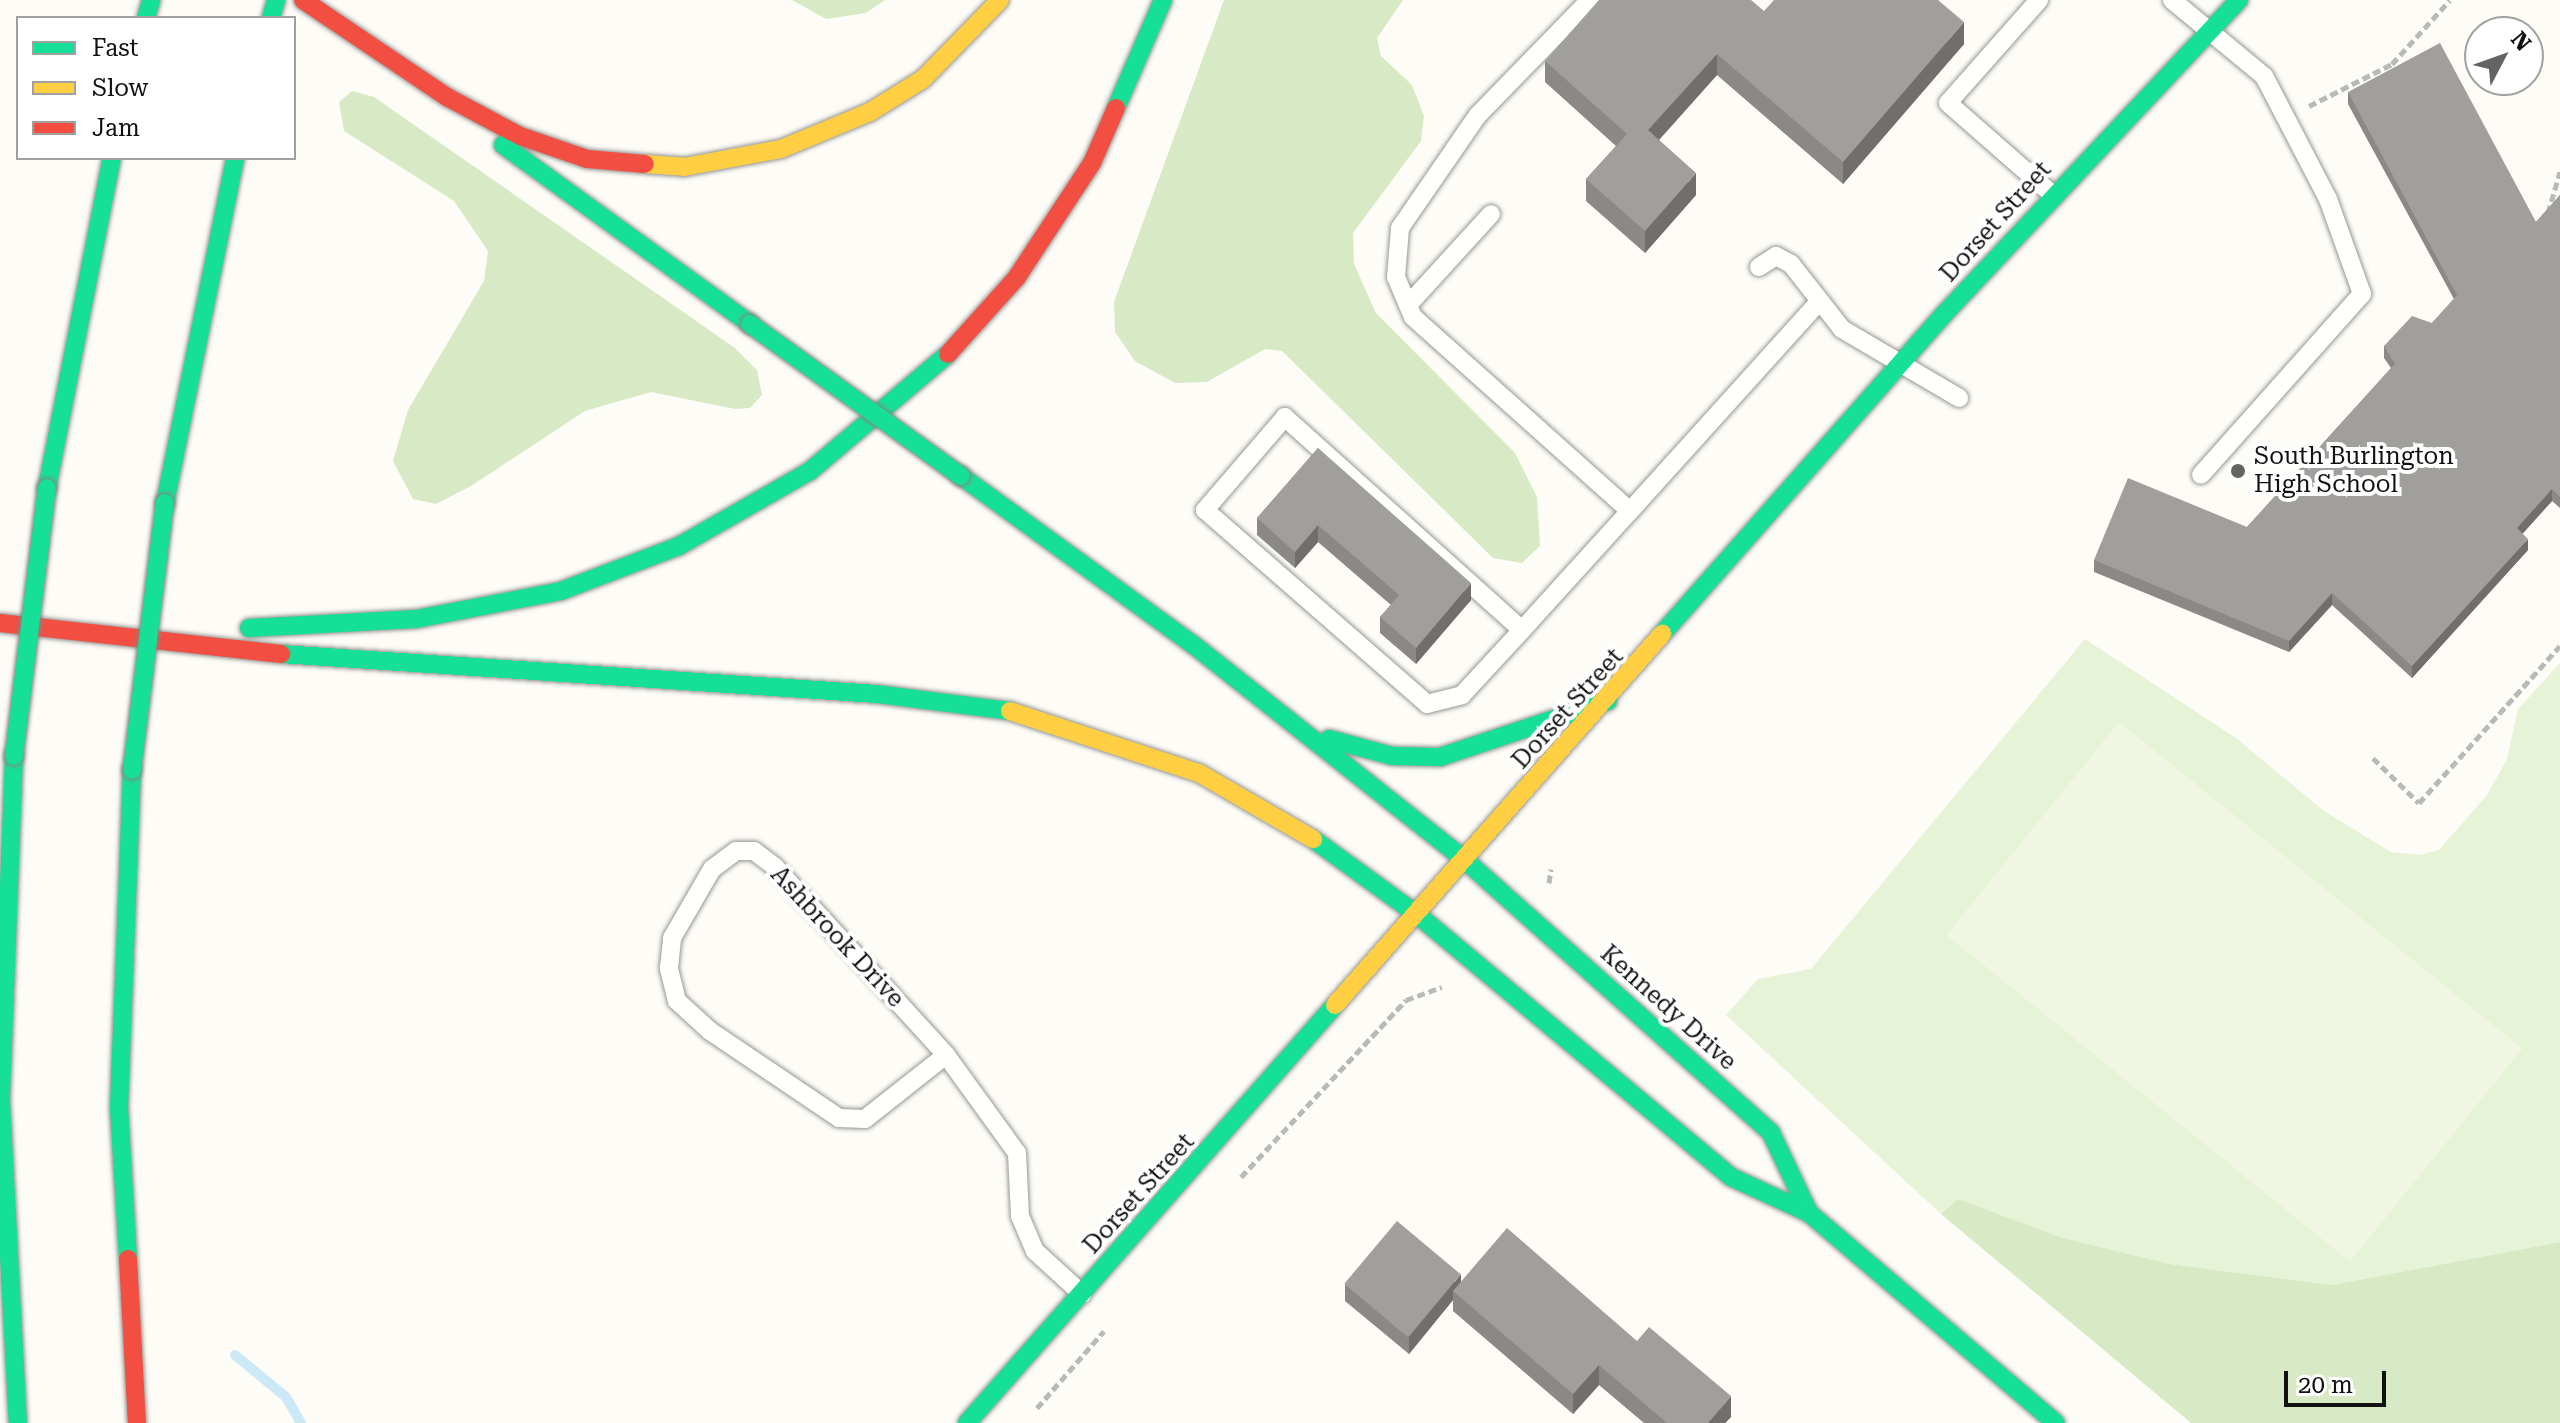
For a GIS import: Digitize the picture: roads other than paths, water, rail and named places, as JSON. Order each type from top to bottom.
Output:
[{"type":"main road","points":[[303,0],[413,75],[1291,720],[1348,746],[1414,759],[1457,753],[1608,701]]},
{"type":"main road","points":[[413,75],[558,151],[650,167],[716,164],[813,139],[889,102],[945,59],[1000,0]]},
{"type":"main road","points":[[0,623],[115,632],[362,623],[468,612],[615,572],[745,512],[903,396],[1017,277],[1092,163],[1163,0]]},
{"type":"main road","name":"Dorset Street","points":[[2206,27],[2222,0]]},
{"type":"main road","name":"Dorset Street","points":[[967,1423],[1419,916],[1898,367],[2206,27],[2239,0]]},
{"type":"main road","points":[[18,1423],[1,1102],[14,756],[47,488],[112,160]]},
{"type":"main road","points":[[137,1423],[119,1107],[132,770],[165,503],[235,160]]},
{"type":"main road","name":"Kennedy Drive","points":[[115,632],[366,663],[877,694],[1025,713],[1199,773],[1314,840],[1419,916],[1731,1177],[1809,1213],[2056,1423]]},
{"type":"main road","name":"Kennedy Drive","points":[[1291,720],[1466,861],[1771,1133],[1809,1213]]},
{"type":"lane","points":[[1590,0],[1478,115],[1400,228],[1396,277],[1408,305],[1630,511]]},
{"type":"lane","points":[[2039,0],[1948,103],[2053,195]]},
{"type":"lane","points":[[2172,0],[2264,76],[2328,199],[2362,294],[2201,475]]},
{"type":"lane","points":[[1408,305],[1491,214]]},
{"type":"lane","points":[[1759,267],[1776,256],[1791,264],[1817,304],[1898,367],[1959,398]]},
{"type":"lane","points":[[1522,630],[1285,417],[1205,510],[1427,704],[1462,695],[1522,630],[1817,304]]},
{"type":"lane","name":"Ashbrook Drive","points":[[946,1055],[876,1113],[839,1118],[710,1031],[677,1001],[669,968],[672,938],[712,869],[736,851],[754,851],[775,867],[946,1055],[1017,1153],[1020,1216],[1035,1251],[1082,1294]]},
{"type":"waterway","points":[[235,1355],[286,1397],[301,1423]]},
{"type":"place","name":"South Burlington High School","points":[[2238,471]]}]
